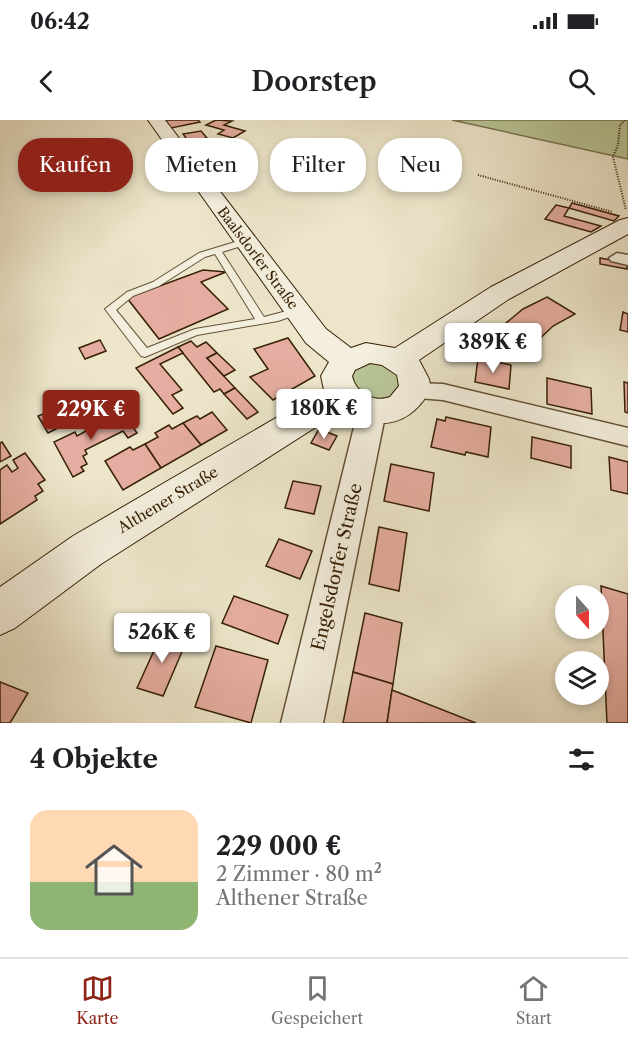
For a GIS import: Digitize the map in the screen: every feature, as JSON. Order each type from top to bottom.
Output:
[{"type":"main road","name":"Baalsdorfer Straße","points":[[156,120],[316,336],[346,360]]},
{"type":"main road","points":[[399,359],[623,217]]},
{"type":"main road","points":[[366,353],[388,355],[399,359],[412,372],[414,391],[405,404],[395,408],[372,411],[360,408],[341,395],[336,376],[346,360],[366,353]]},
{"type":"main road","name":"Althener Straße","points":[[0,613],[87,550],[341,395]]},
{"type":"street","points":[[414,391],[443,392],[628,437]]},
{"type":"street","name":"Engelsdorfer Straße","points":[[302,723],[372,411]]},
{"type":"lane","points":[[245,242],[202,255],[156,284],[130,294],[110,309],[145,353],[195,332],[262,321],[298,311]]},
{"type":"lane","points":[[217,251],[262,321]]},
{"type":"path","points":[[478,175],[623,217],[613,157],[618,145],[620,125],[625,120]]},
{"type":"green space","points":[[452,120],[628,120],[628,159]]},
{"type":"green space","points":[[379,363],[395,371],[401,383],[394,396],[380,401],[356,392],[351,375],[363,365]]},
{"type":"building","points":[[165,120],[198,120],[200,122],[171,128]]},
{"type":"building","points":[[216,120],[232,121],[224,125],[245,131],[233,138],[218,134],[224,130],[206,125]]},
{"type":"building","points":[[201,131],[207,138],[186,138],[183,134]]},
{"type":"building","points":[[572,203],[619,216],[614,221],[569,208]]},
{"type":"building","points":[[556,205],[569,208],[564,216],[601,226],[591,232],[545,219]]},
{"type":"building","points":[[600,258],[627,263],[627,269],[600,264]]},
{"type":"building","points":[[203,270],[226,272],[201,282],[228,309],[159,339],[127,298]]},
{"type":"building","points":[[547,297],[575,314],[553,326],[532,346],[500,328],[523,309]]},
{"type":"building","points":[[623,312],[628,314],[628,332],[620,330]]},
{"type":"building","points":[[288,338],[315,376],[273,400],[250,377],[268,369],[254,349]]},
{"type":"building","points":[[100,340],[106,351],[85,359],[79,348]]},
{"type":"building","points":[[191,341],[197,347],[206,342],[217,353],[207,358],[235,388],[224,394],[220,389],[214,392],[178,347]]},
{"type":"building","points":[[178,347],[183,353],[160,364],[182,390],[172,395],[183,408],[173,414],[136,368]]},
{"type":"building","points":[[217,353],[235,370],[224,376],[207,358]]},
{"type":"building","points":[[478,358],[511,365],[509,389],[475,382]]},
{"type":"building","points":[[547,378],[591,388],[592,414],[547,404]]},
{"type":"building","points":[[624,382],[628,383],[628,413],[625,412]]},
{"type":"building","points":[[235,388],[258,412],[247,419],[224,394]]},
{"type":"building","points":[[77,400],[83,408],[66,416],[70,422],[48,433],[38,416]]},
{"type":"building","points":[[122,411],[137,433],[128,438],[123,431],[85,450],[87,454],[83,456],[87,464],[81,467],[84,471],[73,477],[54,442],[75,432],[77,436]]},
{"type":"building","points":[[212,412],[227,430],[201,445],[183,423],[197,416],[200,419]]},
{"type":"building","points":[[446,417],[491,427],[488,457],[466,452],[465,455],[431,447],[437,419],[445,421]]},
{"type":"building","points":[[183,423],[201,445],[161,468],[145,444],[158,437],[155,433],[169,425],[172,429]]},
{"type":"building","points":[[319,429],[337,436],[329,450],[311,443]]},
{"type":"building","points":[[532,437],[571,446],[571,468],[531,458]]},
{"type":"building","points":[[2,442],[11,456],[0,462],[0,443]]},
{"type":"building","points":[[145,444],[161,468],[123,490],[105,461],[130,447],[133,450]]},
{"type":"building","points":[[25,453],[45,480],[38,484],[43,491],[35,496],[37,500],[0,524],[0,470],[7,465],[12,472],[18,468],[13,460]]},
{"type":"building","points":[[609,457],[628,462],[628,494],[611,490]]},
{"type":"building","points":[[391,464],[434,473],[429,511],[384,501]]},
{"type":"building","points":[[293,481],[321,486],[314,514],[285,508]]},
{"type":"building","points":[[379,527],[407,533],[399,591],[369,584]]},
{"type":"building","points":[[279,539],[312,551],[300,579],[266,566]]},
{"type":"building","points":[[609,588],[628,594],[628,723],[607,723],[609,651],[604,651],[603,639],[609,639]]},
{"type":"building","points":[[234,596],[288,615],[278,644],[222,623]]},
{"type":"building","points":[[365,613],[402,623],[393,684],[353,672]]},
{"type":"building","points":[[162,633],[187,640],[163,696],[137,688]]},
{"type":"building","points":[[216,646],[268,660],[251,723],[195,707]]},
{"type":"building","points":[[353,672],[393,684],[387,723],[343,723]]},
{"type":"building","points":[[0,682],[28,693],[10,723],[0,723]]},
{"type":"building","points":[[392,690],[476,723],[387,723]]}]
